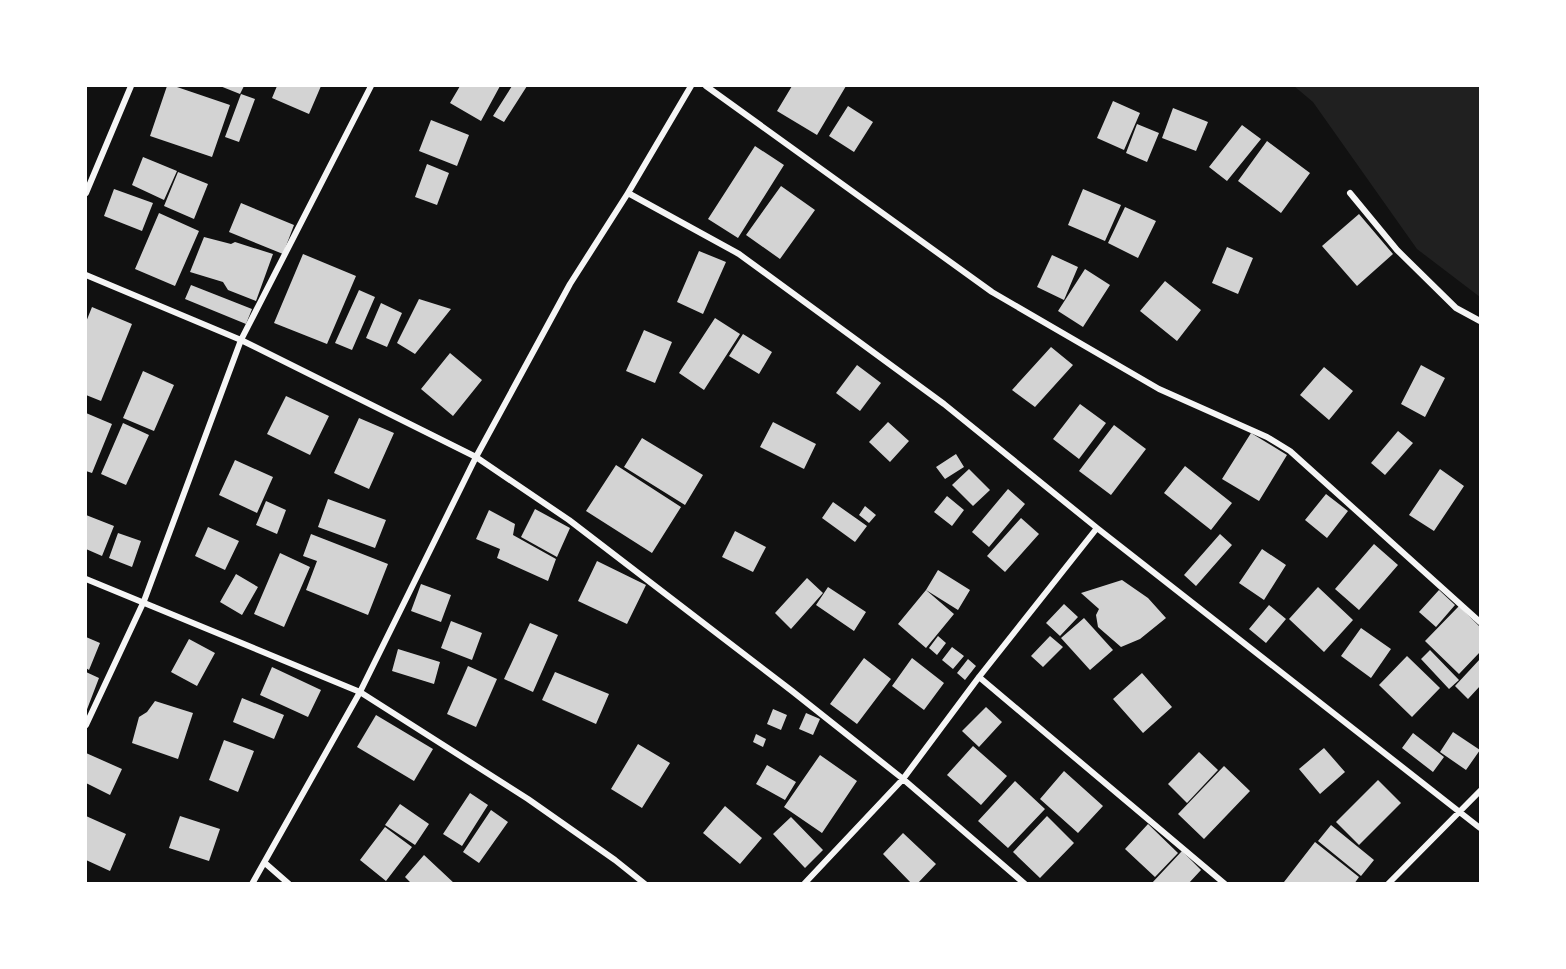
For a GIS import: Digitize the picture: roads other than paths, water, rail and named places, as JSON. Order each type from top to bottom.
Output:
[{"type":"street","points":[[86,194],[131,86]]},
{"type":"street","points":[[86,725],[144,601],[242,340],[371,86]]},
{"type":"street","points":[[252,884],[266,863],[360,692],[477,457],[570,284],[628,193],[691,86]]},
{"type":"street","points":[[706,86],[992,292],[1159,389],[1267,437],[1290,451],[1480,622]]},
{"type":"street","points":[[628,193],[739,254],[944,404],[1097,528],[1480,828]]},
{"type":"street","points":[[1350,193],[1406,258],[1456,308],[1480,321]]},
{"type":"street","points":[[86,275],[242,340],[477,457],[569,520],[792,691],[903,779],[1025,884]]},
{"type":"street","points":[[804,884],[903,779],[1097,528]]},
{"type":"street","points":[[86,579],[360,692],[528,799],[645,884]]},
{"type":"street","points":[[979,678],[1225,884]]},
{"type":"street","points":[[1388,884],[1480,791]]},
{"type":"street","points":[[266,863],[289,884]]}]
